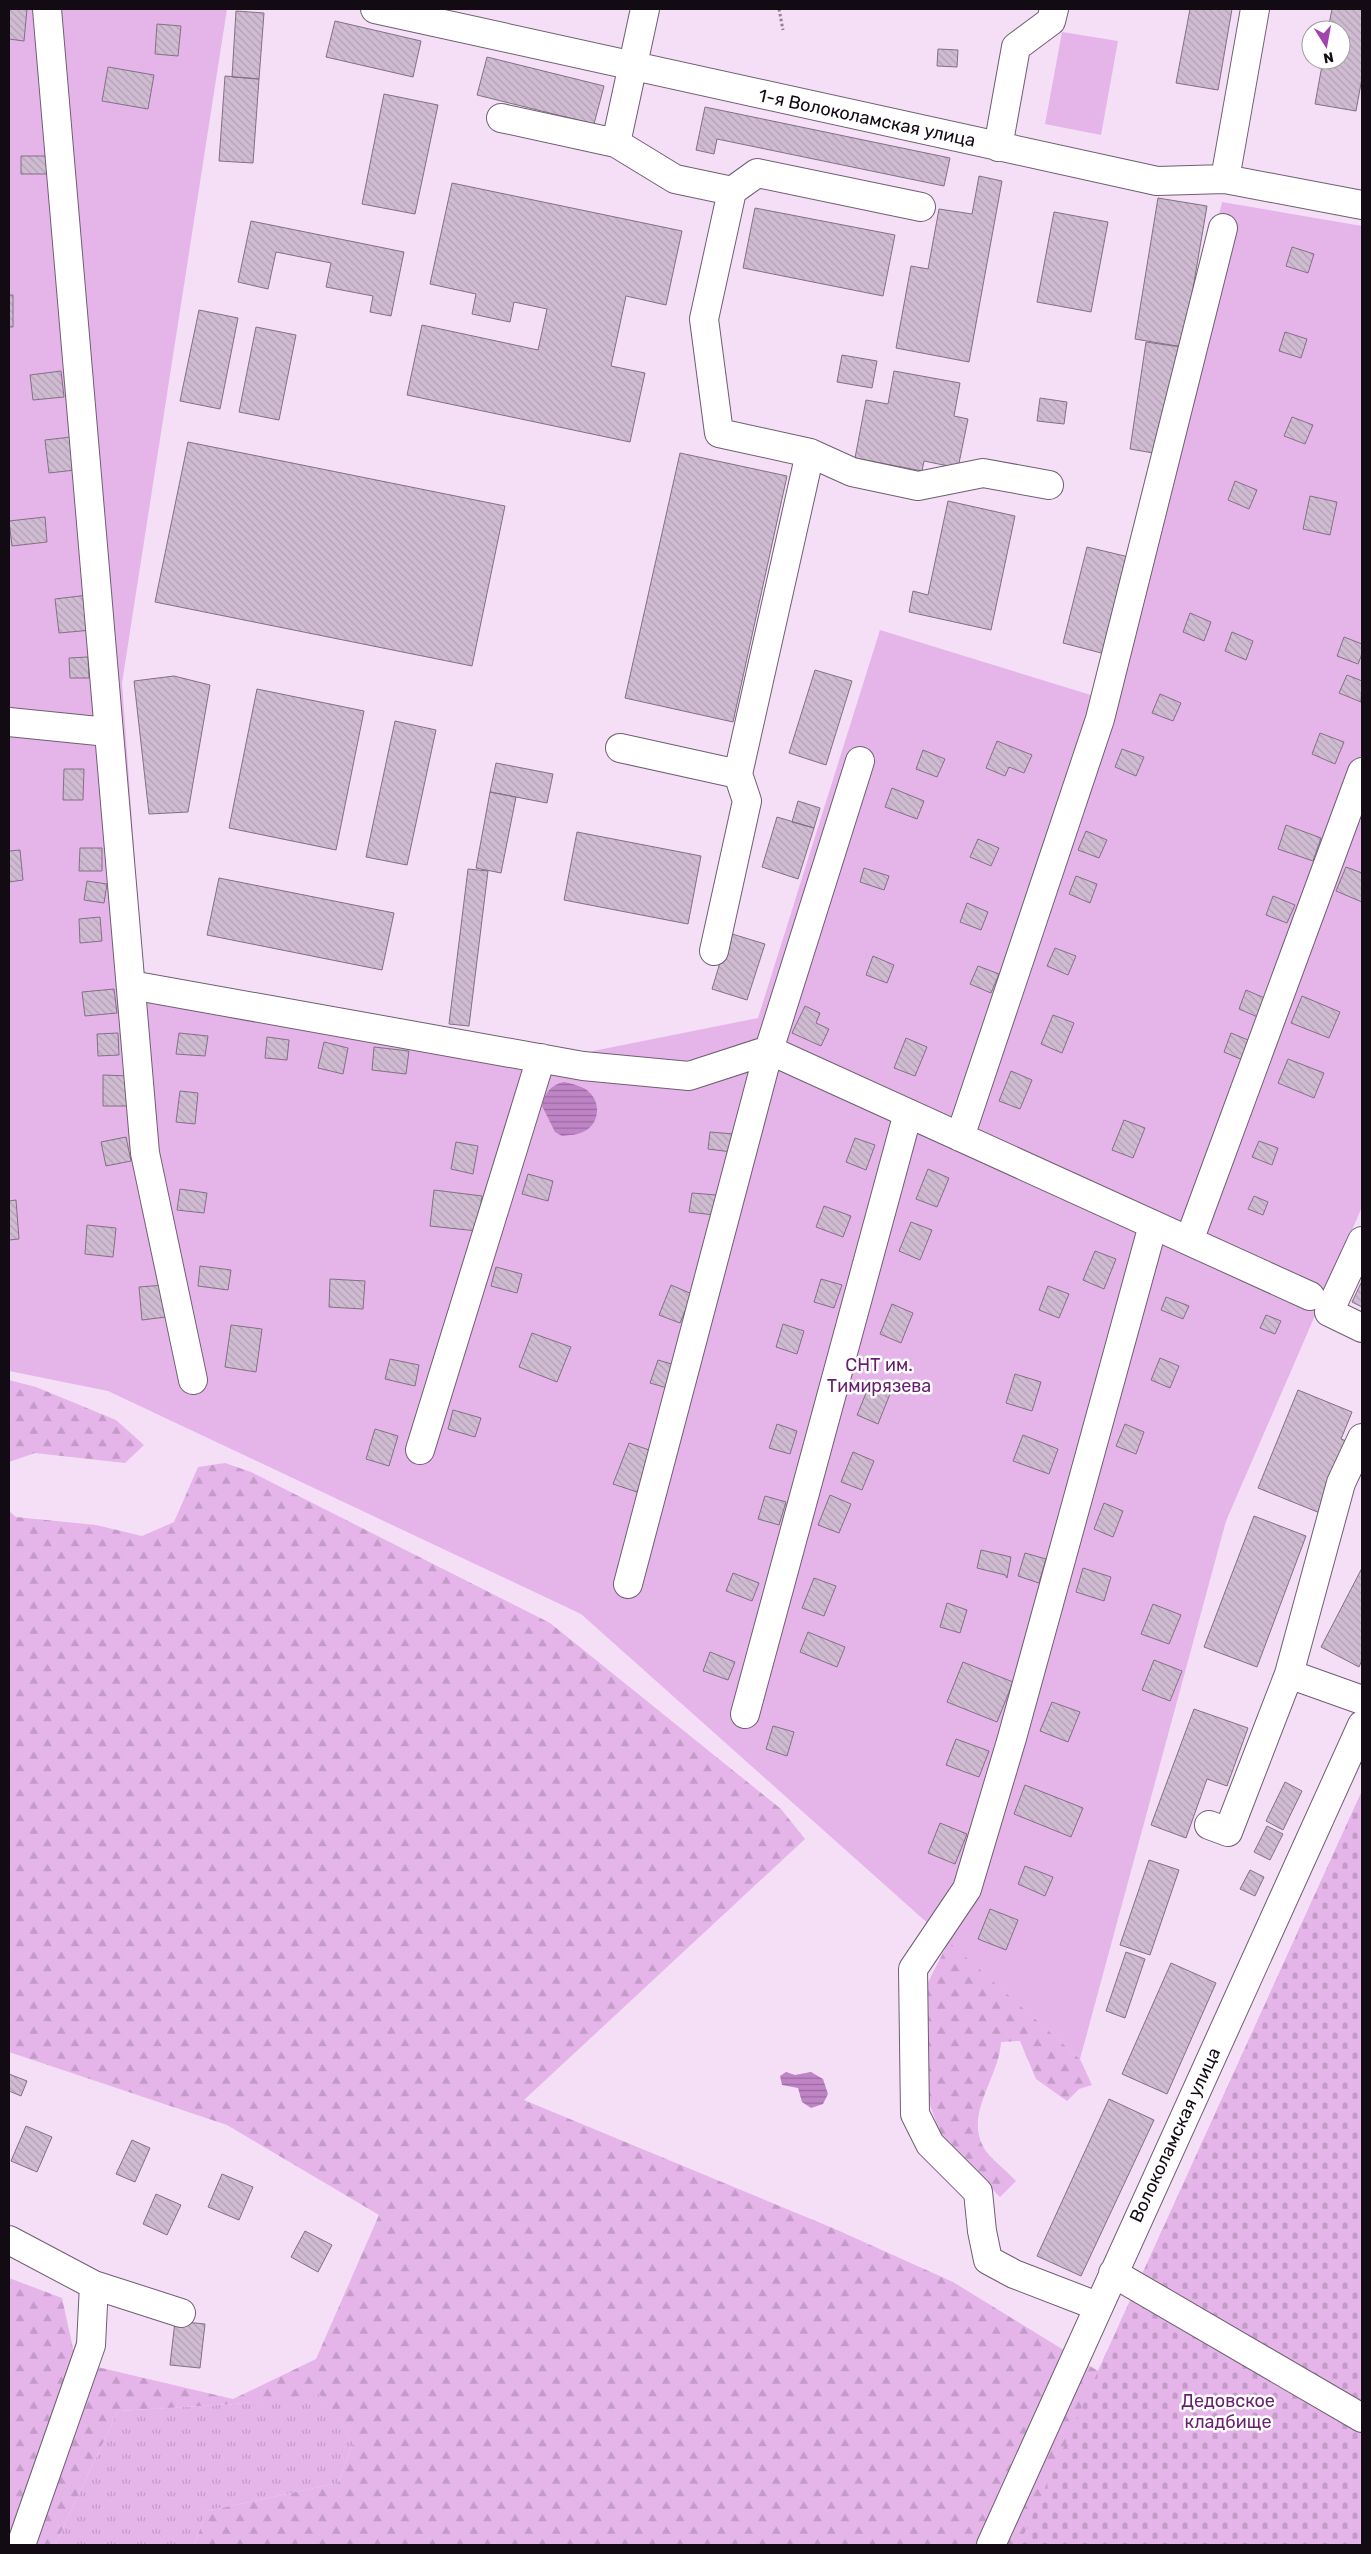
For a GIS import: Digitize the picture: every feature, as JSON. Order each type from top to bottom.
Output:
[{"type":"street","points":[[47,9],[145,1153],[193,1380]]},
{"type":"street","name":"1-я Волоколамская улица","points":[[375,9],[1157,181],[1225,179],[1362,205]]},
{"type":"street","points":[[616,143],[645,9]]},
{"type":"street","points":[[998,147],[1016,47],[1051,21],[1054,9]]},
{"type":"street","points":[[1225,179],[1255,9]]},
{"type":"street","points":[[501,118],[616,143],[675,179],[732,191]]},
{"type":"street","points":[[921,207],[757,174],[732,191],[704,319],[719,432],[810,453],[852,472],[918,486],[983,473],[1048,485]]},
{"type":"street","points":[[960,1137],[1100,718],[1223,228]]},
{"type":"street","points":[[714,951],[747,802],[738,774],[810,453]]},
{"type":"street","points":[[9,722],[108,732]]},
{"type":"street","points":[[620,748],[738,774]]},
{"type":"street","points":[[628,1584],[769,1050],[860,761]]},
{"type":"street","points":[[1189,1241],[1362,772]]},
{"type":"street","points":[[131,985],[583,1066],[689,1076],[769,1050],[1310,1296]]},
{"type":"street","points":[[420,1450],[541,1058]]},
{"type":"street","points":[[745,1714],[908,1113]]},
{"type":"street","points":[[1097,2306],[1014,2274],[988,2260],[982,2231],[978,2192],[930,2144],[915,2114],[913,1969],[968,1889],[1012,1738],[1153,1225]]},
{"type":"street","points":[[1362,1241],[1329,1312],[1362,1328]]},
{"type":"street","points":[[1210,1826],[1228,1832],[1289,1674],[1341,1484],[1362,1438]]},
{"type":"street","points":[[1289,1674],[1362,1700]]},
{"type":"street","name":"Волоколамская улица","points":[[991,2545],[1097,2306],[1362,1725]]},
{"type":"street","points":[[9,2240],[94,2284],[181,2312]]},
{"type":"street","points":[[1112,2273],[1362,2418]]},
{"type":"street","points":[[21,2545],[91,2345],[94,2284]]},
{"type":"path","points":[[779,9],[783,30]]},
{"type":"green space","name":"СНТ им. Тимирязева","points":[[9,9],[227,9],[122,683],[143,974],[583,1053],[758,1018],[880,630],[1104,699],[1222,202],[1362,226],[1362,1207],[1226,1521],[1080,2059],[581,1614],[108,1391],[9,1371]]},
{"type":"green space","points":[[1062,32],[1118,41],[1101,135],[1045,124]]},
{"type":"green space","points":[[9,1380],[36,1387],[116,1420],[144,1445],[125,1463],[35,1453],[9,1462]]},
{"type":"green space","points":[[225,1463],[251,1472],[550,1623],[781,1809],[805,1839],[524,2100],[835,2229],[953,2282],[1098,2371],[1362,1791],[1362,2545],[194,2545],[207,2511],[338,2483],[353,2443],[320,2394],[234,2404],[118,2411],[55,2545],[9,2545],[9,2278],[62,2298],[76,2362],[233,2399],[316,2359],[379,2215],[227,2125],[9,2052],[9,1511],[16,1517],[96,1525],[142,1536],[174,1522],[198,1467]]},
{"type":"green space","name":"Дедовское кладбище","points":[[1362,1791],[1362,2545],[1019,2545]]},
{"type":"green space","points":[[949,1941],[1080,2059],[1092,2085],[1079,2089],[1067,2101],[1036,2079],[1020,2041],[1001,2042],[999,2056],[979,2113],[978,2128],[981,2141],[989,2155],[1016,2181],[1000,2197],[942,2139],[929,2102],[923,1992]]},
{"type":"green space","points":[[320,2393],[353,2443],[338,2483],[207,2511],[194,2545],[55,2545],[118,2411],[234,2404]]},
{"type":"shaded area","points":[[564,1082],[585,1089],[594,1097],[597,1113],[590,1128],[577,1134],[562,1136],[555,1132],[542,1106],[549,1090]]},
{"type":"shaded area","points":[[786,2072],[795,2075],[811,2072],[823,2079],[828,2094],[823,2104],[811,2108],[802,2102],[798,2088],[782,2085],[780,2076]]},
{"type":"building","points":[[9,9],[27,9],[24,41],[9,39]]},
{"type":"building","points":[[1190,9],[1232,9],[1218,90],[1176,83]]},
{"type":"building","points":[[1332,9],[1362,9],[1362,78],[1356,111],[1315,104],[1321,70],[1351,70],[1351,20],[1330,20]]},
{"type":"building","points":[[236,11],[264,13],[259,79],[232,77]]},
{"type":"building","points":[[335,21],[421,41],[413,77],[326,57]]},
{"type":"building","points":[[157,24],[181,26],[178,56],[155,54]]},
{"type":"building","points":[[938,49],[958,50],[957,67],[937,66]]},
{"type":"building","points":[[487,57],[604,86],[594,124],[477,95]]},
{"type":"building","points":[[108,67],[154,75],[148,109],[102,101]]},
{"type":"building","points":[[225,76],[259,79],[253,163],[219,161]]},
{"type":"building","points":[[384,94],[438,105],[415,214],[362,204]]},
{"type":"building","points":[[705,107],[950,158],[944,186],[717,139],[714,154],[696,150]]},
{"type":"building","points":[[21,156],[47,156],[47,174],[21,174]]},
{"type":"building","points":[[979,176],[1002,181],[969,362],[896,348],[911,266],[928,269],[939,209],[972,214]]},
{"type":"building","points":[[452,183],[682,231],[666,305],[626,296],[611,366],[645,373],[630,442],[407,395],[422,325],[538,350],[547,309],[514,302],[510,322],[472,314],[476,294],[430,284]]},
{"type":"building","points":[[1158,198],[1207,206],[1183,347],[1135,339]]},
{"type":"building","points":[[755,208],[895,235],[883,296],[743,268]]},
{"type":"building","points":[[1054,212],[1108,222],[1091,312],[1037,302]]},
{"type":"building","points":[[251,221],[404,252],[391,316],[370,312],[373,296],[326,287],[331,263],[276,252],[268,289],[238,282]]},
{"type":"building","points":[[1292,247],[1314,254],[1308,273],[1286,266]]},
{"type":"building","points":[[9,295],[13,295],[13,327],[9,327]]},
{"type":"building","points":[[199,310],[238,318],[220,409],[180,401]]},
{"type":"building","points":[[256,327],[296,335],[279,420],[239,412]]},
{"type":"building","points":[[1285,332],[1307,339],[1301,358],[1279,351]]},
{"type":"building","points":[[1146,342],[1181,347],[1165,455],[1130,449]]},
{"type":"building","points":[[842,355],[877,361],[872,388],[837,382]]},
{"type":"building","points":[[61,371],[64,397],[33,400],[30,375]]},
{"type":"building","points":[[894,371],[960,383],[954,416],[968,419],[958,468],[924,461],[922,471],[855,458],[866,400],[888,404]]},
{"type":"building","points":[[1040,398],[1067,402],[1064,424],[1037,421]]},
{"type":"building","points":[[1292,417],[1313,425],[1305,444],[1284,436]]},
{"type":"building","points":[[71,437],[75,470],[49,473],[45,440]]},
{"type":"building","points":[[188,442],[505,506],[472,666],[155,602]]},
{"type":"building","points":[[680,453],[787,476],[733,722],[625,698]]},
{"type":"building","points":[[1235,481],[1257,490],[1249,509],[1228,500]]},
{"type":"building","points":[[1310,496],[1337,502],[1330,535],[1303,529]]},
{"type":"building","points":[[948,501],[1015,516],[991,630],[909,612],[913,591],[928,595]]},
{"type":"building","points":[[45,517],[47,542],[12,546],[9,521]]},
{"type":"building","points":[[1087,547],[1133,558],[1109,655],[1063,643]]},
{"type":"building","points":[[88,595],[92,630],[59,633],[55,599]]},
{"type":"building","points":[[1190,613],[1211,622],[1204,641],[1183,632]]},
{"type":"building","points":[[1232,632],[1253,641],[1246,660],[1225,651]]},
{"type":"building","points":[[1344,637],[1362,644],[1362,654],[1358,664],[1337,656]]},
{"type":"building","points":[[88,657],[89,678],[70,678],[69,658]]},
{"type":"building","points":[[815,670],[852,681],[826,765],[789,753]]},
{"type":"building","points":[[1347,675],[1362,681],[1361,702],[1339,693]]},
{"type":"building","points":[[174,676],[210,685],[188,812],[149,814],[134,681]]},
{"type":"building","points":[[257,689],[364,711],[336,850],[229,828]]},
{"type":"building","points":[[1160,694],[1181,703],[1173,721],[1152,713]]},
{"type":"building","points":[[395,721],[436,730],[407,865],[366,857]]},
{"type":"building","points":[[1320,733],[1344,742],[1335,764],[1312,754]]},
{"type":"building","points":[[997,741],[1032,755],[1024,773],[1009,767],[1005,776],[986,768]]},
{"type":"building","points":[[1122,749],[1144,757],[1136,776],[1115,767]]},
{"type":"building","points":[[923,750],[945,759],[937,777],[916,769]]},
{"type":"building","points":[[496,763],[553,774],[547,803],[490,792]]},
{"type":"building","points":[[64,769],[84,769],[83,800],[63,800]]},
{"type":"building","points":[[892,788],[924,801],[917,819],[885,807]]},
{"type":"building","points":[[490,792],[516,797],[501,873],[476,868]]},
{"type":"building","points":[[798,801],[820,808],[814,828],[792,822]]},
{"type":"building","points":[[777,817],[814,828],[798,879],[762,867]]},
{"type":"building","points":[[1286,825],[1321,838],[1313,861],[1278,849]]},
{"type":"building","points":[[1086,831],[1107,840],[1099,858],[1078,850]]},
{"type":"building","points":[[577,832],[701,856],[688,924],[564,900]]},
{"type":"building","points":[[978,839],[999,848],[991,866],[970,857]]},
{"type":"building","points":[[80,848],[102,848],[102,871],[79,871]]},
{"type":"building","points":[[20,850],[23,880],[9,882],[9,851]]},
{"type":"building","points":[[1346,867],[1362,873],[1362,902],[1336,891]]},
{"type":"building","points":[[864,868],[889,876],[884,890],[860,882]]},
{"type":"building","points":[[468,869],[488,871],[469,1026],[449,1024]]},
{"type":"building","points":[[1076,876],[1097,884],[1090,903],[1069,894]]},
{"type":"building","points":[[219,878],[394,913],[382,970],[207,935]]},
{"type":"building","points":[[87,881],[107,884],[104,903],[84,900]]},
{"type":"building","points":[[1273,896],[1295,905],[1287,923],[1266,915]]},
{"type":"building","points":[[967,903],[988,912],[981,930],[960,922]]},
{"type":"building","points":[[100,917],[102,941],[80,943],[79,919]]},
{"type":"building","points":[[729,933],[765,944],[747,1000],[712,989]]},
{"type":"building","points":[[1055,948],[1076,956],[1068,975],[1047,966]]},
{"type":"building","points":[[873,956],[894,965],[887,983],[866,975]]},
{"type":"building","points":[[978,966],[999,974],[991,993],[970,984]]},
{"type":"building","points":[[114,989],[117,1013],[85,1016],[82,992]]},
{"type":"building","points":[[1246,990],[1267,999],[1260,1018],[1239,1009]]},
{"type":"building","points":[[1302,996],[1340,1012],[1329,1038],[1291,1023]]},
{"type":"building","points":[[805,1006],[820,1013],[816,1023],[829,1029],[821,1046],[792,1033]]},
{"type":"building","points":[[1053,1015],[1074,1023],[1062,1053],[1041,1044]]},
{"type":"building","points":[[118,1033],[119,1055],[98,1056],[97,1034]]},
{"type":"building","points":[[179,1033],[208,1036],[205,1056],[176,1054]]},
{"type":"building","points":[[1231,1033],[1253,1042],[1245,1061],[1224,1052]]},
{"type":"building","points":[[267,1037],[289,1040],[287,1060],[265,1058]]},
{"type":"building","points":[[906,1038],[927,1047],[915,1076],[894,1068]]},
{"type":"building","points":[[324,1042],[348,1048],[343,1074],[318,1068]]},
{"type":"building","points":[[374,1047],[409,1051],[406,1074],[372,1070]]},
{"type":"building","points":[[1288,1059],[1324,1073],[1314,1098],[1278,1083]]},
{"type":"building","points":[[1011,1071],[1032,1080],[1020,1109],[999,1101]]},
{"type":"building","points":[[103,1075],[129,1076],[129,1106],[103,1106]]},
{"type":"building","points":[[180,1091],[198,1093],[195,1124],[176,1122]]},
{"type":"building","points":[[1124,1120],[1145,1128],[1133,1158],[1112,1150]]},
{"type":"building","points":[[710,1132],[734,1134],[732,1152],[708,1149]]},
{"type":"building","points":[[126,1137],[131,1161],[106,1166],[101,1142]]},
{"type":"building","points":[[855,1138],[875,1145],[866,1170],[846,1162]]},
{"type":"building","points":[[1259,1141],[1278,1148],[1272,1165],[1252,1157]]},
{"type":"building","points":[[456,1142],[478,1146],[473,1174],[451,1169]]},
{"type":"building","points":[[928,1169],[949,1178],[937,1207],[916,1199]]},
{"type":"building","points":[[528,1174],[553,1181],[548,1201],[522,1194]]},
{"type":"building","points":[[180,1189],[207,1193],[204,1213],[177,1210]]},
{"type":"building","points":[[434,1190],[482,1196],[477,1231],[430,1226]]},
{"type":"building","points":[[692,1193],[716,1195],[714,1215],[689,1212]]},
{"type":"building","points":[[1254,1196],[1268,1202],[1263,1215],[1248,1209]]},
{"type":"building","points":[[16,1200],[19,1239],[9,1240],[9,1201]]},
{"type":"building","points":[[824,1206],[851,1216],[843,1237],[816,1227]]},
{"type":"building","points":[[911,1222],[932,1230],[920,1260],[899,1251]]},
{"type":"building","points":[[87,1225],[116,1228],[113,1257],[85,1254]]},
{"type":"building","points":[[1095,1251],[1116,1259],[1104,1289],[1083,1280]]},
{"type":"building","points":[[200,1266],[231,1270],[228,1290],[198,1286]]},
{"type":"building","points":[[496,1267],[522,1274],[517,1293],[491,1286]]},
{"type":"building","points":[[330,1279],[365,1281],[363,1309],[329,1307]]},
{"type":"building","points":[[821,1279],[842,1285],[834,1308],[814,1302]]},
{"type":"building","points":[[1362,1281],[1362,1307],[1352,1302]]},
{"type":"building","points":[[164,1285],[166,1317],[142,1320],[139,1287]]},
{"type":"building","points":[[671,1285],[692,1294],[680,1323],[659,1315]]},
{"type":"building","points":[[1048,1286],[1069,1294],[1059,1318],[1039,1310]]},
{"type":"building","points":[[1166,1297],[1189,1306],[1183,1319],[1161,1310]]},
{"type":"building","points":[[892,1304],[913,1313],[901,1343],[880,1334]]},
{"type":"building","points":[[1266,1315],[1281,1321],[1275,1334],[1260,1328]]},
{"type":"building","points":[[783,1324],[804,1331],[797,1354],[776,1347]]},
{"type":"building","points":[[231,1325],[262,1329],[256,1372],[225,1367]]},
{"type":"building","points":[[532,1333],[571,1347],[557,1382],[519,1367]]},
{"type":"building","points":[[1160,1358],[1179,1366],[1170,1388],[1151,1380]]},
{"type":"building","points":[[390,1359],[419,1365],[415,1386],[385,1379]]},
{"type":"building","points":[[658,1360],[678,1366],[671,1389],[650,1383]]},
{"type":"building","points":[[1015,1374],[1041,1382],[1032,1411],[1006,1403]]},
{"type":"building","points":[[869,1386],[890,1394],[878,1424],[857,1415]]},
{"type":"building","points":[[1298,1390],[1352,1412],[1341,1439],[1349,1442],[1320,1513],[1258,1488]]},
{"type":"building","points":[[453,1410],[481,1418],[475,1437],[448,1429]]},
{"type":"building","points":[[777,1424],[797,1431],[790,1454],[769,1448]]},
{"type":"building","points":[[1125,1424],[1144,1432],[1136,1454],[1116,1446]]},
{"type":"building","points":[[375,1429],[398,1436],[389,1466],[366,1459]]},
{"type":"building","points":[[1023,1435],[1058,1449],[1049,1474],[1013,1461]]},
{"type":"building","points":[[629,1443],[652,1451],[637,1492],[613,1484]]},
{"type":"building","points":[[853,1452],[874,1461],[862,1490],[841,1482]]},
{"type":"building","points":[[830,1495],[851,1504],[839,1533],[818,1525]]},
{"type":"building","points":[[765,1496],[786,1502],[779,1525],[758,1519]]},
{"type":"building","points":[[1104,1503],[1123,1511],[1113,1537],[1094,1529]]},
{"type":"building","points":[[1254,1516],[1306,1536],[1257,1667],[1204,1647]]},
{"type":"building","points":[[981,1550],[1011,1557],[1007,1578],[1005,1575],[977,1568]]},
{"type":"building","points":[[1025,1553],[1046,1559],[1039,1583],[1018,1576]]},
{"type":"building","points":[[1083,1568],[1111,1577],[1104,1601],[1076,1592]]},
{"type":"building","points":[[1362,1568],[1362,1660],[1359,1667],[1321,1647]]},
{"type":"building","points":[[733,1573],[759,1583],[752,1601],[726,1591]]},
{"type":"building","points":[[814,1578],[836,1586],[824,1616],[802,1608]]},
{"type":"building","points":[[947,1603],[967,1610],[960,1633],[940,1627]]},
{"type":"building","points":[[1153,1604],[1181,1615],[1169,1644],[1141,1634]]},
{"type":"building","points":[[808,1632],[845,1647],[837,1667],[800,1652]]},
{"type":"building","points":[[710,1652],[735,1662],[728,1680],[703,1671]]},
{"type":"building","points":[[1154,1660],[1182,1671],[1170,1701],[1142,1690]]},
{"type":"building","points":[[963,1662],[1013,1682],[997,1722],[947,1702]]},
{"type":"building","points":[[1052,1702],[1080,1712],[1068,1742],[1040,1731]]},
{"type":"building","points":[[1194,1709],[1248,1728],[1227,1786],[1207,1779],[1186,1838],[1151,1825]]},
{"type":"building","points":[[773,1726],[794,1732],[787,1756],[766,1749]]},
{"type":"building","points":[[956,1739],[989,1751],[979,1777],[946,1765]]},
{"type":"building","points":[[1285,1782],[1302,1791],[1283,1830],[1266,1821]]},
{"type":"building","points":[[1025,1785],[1083,1808],[1071,1837],[1014,1814]]},
{"type":"building","points":[[940,1823],[967,1834],[955,1864],[928,1853]]},
{"type":"building","points":[[1267,1826],[1283,1834],[1270,1860],[1254,1852]]},
{"type":"building","points":[[1149,1860],[1179,1870],[1150,1955],[1120,1945]]},
{"type":"building","points":[[1025,1866],[1053,1877],[1045,1896],[1018,1884]]},
{"type":"building","points":[[1250,1870],[1264,1877],[1255,1896],[1240,1889]]},
{"type":"building","points":[[990,1909],[1018,1920],[1006,1950],[978,1939]]},
{"type":"building","points":[[1126,1952],[1145,1959],[1125,2018],[1106,2011]]},
{"type":"building","points":[[1171,1963],[1216,1983],[1167,2094],[1122,2074]]},
{"type":"building","points":[[9,2074],[27,2081],[21,2096],[9,2091]]},
{"type":"building","points":[[1109,2099],[1154,2120],[1081,2276],[1037,2256]]},
{"type":"building","points":[[26,2126],[52,2137],[37,2172],[11,2161]]},
{"type":"building","points":[[132,2140],[150,2148],[135,2182],[116,2174]]},
{"type":"building","points":[[222,2174],[253,2187],[239,2220],[208,2207]]},
{"type":"building","points":[[156,2194],[181,2205],[167,2235],[143,2224]]},
{"type":"building","points":[[305,2231],[332,2245],[318,2272],[291,2257]]},
{"type":"building","points":[[175,2321],[205,2324],[200,2368],[170,2365]]}]
